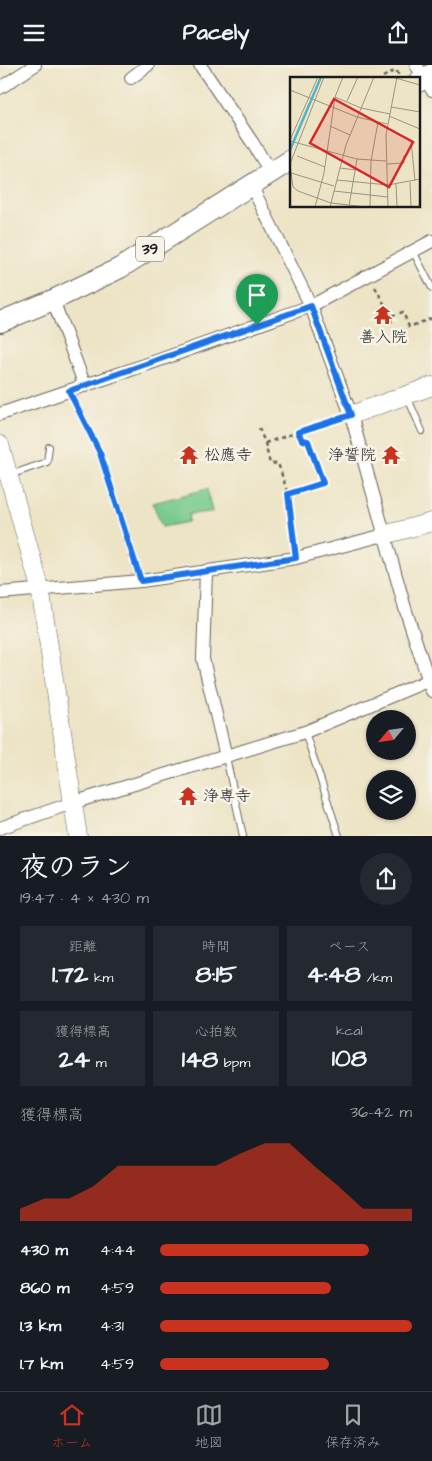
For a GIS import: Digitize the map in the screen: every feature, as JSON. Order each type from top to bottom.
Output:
[{"type":"main road","name":"39","points":[[0,321],[53,300],[120,268],[290,161]]},
{"type":"street","points":[[0,88],[35,65]]},
{"type":"street","points":[[131,78],[148,65]]},
{"type":"street","points":[[200,65],[271,173]]},
{"type":"street","points":[[0,828],[72,803],[226,757],[305,731],[431,683],[405,608],[351,415],[311,306],[252,185]]},
{"type":"street","points":[[0,414],[311,306],[432,241]]},
{"type":"street","points":[[53,300],[85,386]]},
{"type":"street","points":[[351,415],[432,386]]},
{"type":"street","points":[[0,445],[40,588],[78,836]]},
{"type":"street","points":[[0,593],[40,588],[141,581],[296,558],[432,522]]},
{"type":"street","points":[[206,571],[203,659],[226,757]]},
{"type":"lane","points":[[413,251],[432,288]]},
{"type":"lane","points":[[69,391],[100,453],[141,581]]},
{"type":"lane","points":[[406,395],[422,431]]},
{"type":"lane","points":[[9,475],[47,463],[49,447]]},
{"type":"lane","points":[[305,731],[339,836]]},
{"type":"lane","points":[[226,757],[243,836]]},
{"type":"path","points":[[383,77],[396,70],[400,77]]},
{"type":"path","points":[[368,275],[391,316],[391,323]]},
{"type":"path","points":[[391,316],[404,312],[409,327],[432,318]]},
{"type":"path","points":[[265,443],[351,415]]},
{"type":"path","points":[[258,428],[265,443],[270,464],[278,463],[288,494],[296,558]]},
{"type":"path","points":[[288,494],[323,483],[308,441],[302,440],[298,432]]},
{"type":"green space","points":[[207,489],[212,512],[189,514],[188,522],[162,527],[153,503]]},
{"type":"place","name":"善入院","points":[[383,315]]},
{"type":"place","name":"松應寺","points":[[189,455]]},
{"type":"place","name":"浄誓院","points":[[391,455]]},
{"type":"place","name":"浄専寺","points":[[188,796]]},
{"type":"route","points":[[311,306],[351,415],[298,432],[302,440],[308,441],[323,483],[288,494],[296,558],[141,581],[100,453],[69,391],[257,325],[311,306]]}]
